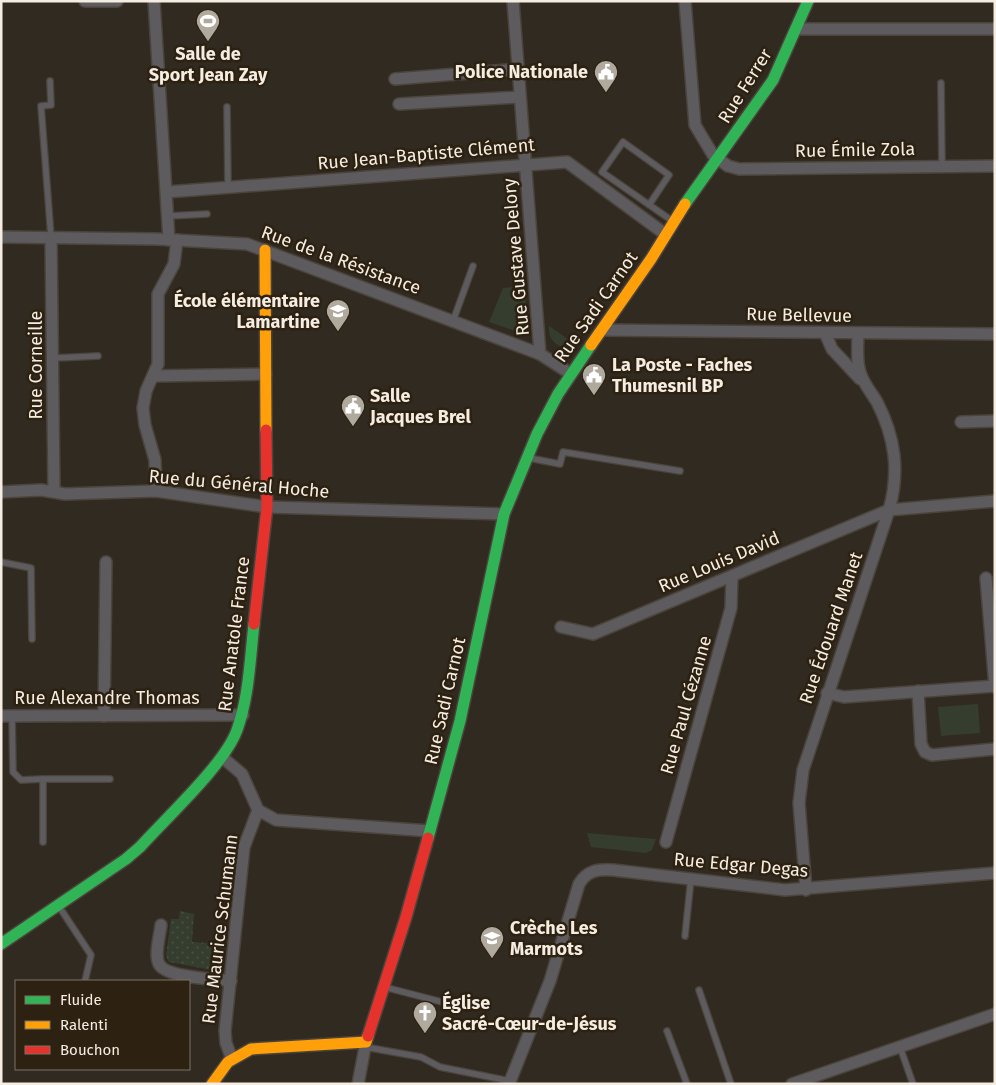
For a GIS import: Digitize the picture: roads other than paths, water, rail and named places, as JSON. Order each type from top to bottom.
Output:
[{"type":"street","points":[[85,1],[117,1]]},
{"type":"street","points":[[154,1],[168,216],[173,240],[174,264],[158,294],[158,357],[153,376],[146,390],[143,408],[145,425],[155,460],[156,491]]},
{"type":"street","name":"Rue Gustave Delory","points":[[513,1],[540,354],[571,374]]},
{"type":"street","points":[[684,1],[695,125],[706,146],[717,159]]},
{"type":"street","name":"Rue Ferrer","points":[[673,220],[777,74],[808,1]]},
{"type":"street","points":[[796,30],[995,29]]},
{"type":"street","points":[[395,79],[518,70]]},
{"type":"street","points":[[399,104],[520,97]]},
{"type":"street","name":"Rue Émile Zola","points":[[717,159],[728,166],[739,169],[995,166]]},
{"type":"street","name":"Rue Jean-Baptiste Clément","points":[[167,192],[567,162],[665,234]]},
{"type":"street","name":"Rue Sadi Carnot","points":[[365,1044],[402,930],[469,683],[504,514],[526,458],[549,409],[651,259],[673,220]]},
{"type":"street","name":"Rue de la Résistance","points":[[1,237],[173,240],[247,244],[540,354]]},
{"type":"street","name":"Rue Corneille","points":[[52,238],[54,491]]},
{"type":"street","name":"Rue Anatole France","points":[[1,944],[132,854],[222,758],[232,741],[243,715],[267,507],[265,250]]},
{"type":"street","name":"Rue Bellevue","points":[[602,330],[995,334]]},
{"type":"street","name":"Rue Édouard Manet","points":[[825,333],[832,349],[865,384]]},
{"type":"street","name":"Rue Édouard Manet","points":[[806,890],[800,792],[806,760],[889,510],[896,472],[892,441],[882,412],[865,384],[859,369],[858,333]]},
{"type":"street","points":[[153,376],[266,374]]},
{"type":"street","points":[[961,422],[995,421]]},
{"type":"street","name":"Rue du Général Hoche","points":[[1,492],[54,491],[65,494],[156,491],[267,507],[504,514]]},
{"type":"street","name":"Rue Louis David","points":[[562,627],[593,634],[889,510],[995,501]]},
{"type":"street","points":[[104,716],[106,562]]},
{"type":"street","name":"Rue Paul Cézanne","points":[[666,842],[731,608],[732,576]]},
{"type":"street","points":[[827,693],[844,697],[995,686],[986,578]]},
{"type":"street","points":[[918,691],[921,744],[925,752],[932,755],[995,749]]},
{"type":"street","name":"Rue Alexandre Thomas","points":[[7,716],[243,715]]},
{"type":"street","points":[[222,758],[242,774],[258,810],[276,820],[430,831]]},
{"type":"street","name":"Rue Maurice Schumann","points":[[232,1059],[225,1038],[244,847],[258,810]]},
{"type":"street","name":"Rue Edgar Degas","points":[[510,1082],[550,981],[579,884],[589,873],[604,869],[769,888],[806,890],[995,873]]},
{"type":"street","points":[[161,925],[158,962],[162,968],[176,974],[231,982]]},
{"type":"street","points":[[792,1084],[995,1014]]},
{"type":"street","points":[[212,1084],[222,1068],[232,1059],[245,1051],[257,1047],[365,1044],[358,1084]]},
{"type":"lane","points":[[50,81],[51,105],[41,106],[52,238]]},
{"type":"lane","points":[[941,83],[942,167]]},
{"type":"lane","points":[[227,107],[228,188]]},
{"type":"lane","points":[[648,205],[669,175],[623,142],[602,172],[648,205],[673,220]]},
{"type":"lane","points":[[168,216],[207,214]]},
{"type":"lane","points":[[453,321],[473,266]]},
{"type":"lane","points":[[54,358],[98,356]]},
{"type":"lane","points":[[526,458],[560,464],[563,452],[680,471]]},
{"type":"lane","points":[[1,562],[31,568],[32,639]]},
{"type":"lane","points":[[7,716],[13,772],[21,780],[110,779]]},
{"type":"lane","points":[[43,779],[43,842]]},
{"type":"lane","points":[[685,936],[691,878]]},
{"type":"lane","points":[[58,905],[91,955],[85,980]]},
{"type":"lane","points":[[382,987],[446,1002]]},
{"type":"lane","points":[[699,990],[731,1084]]},
{"type":"lane","points":[[667,1031],[686,1084]]},
{"type":"lane","points":[[365,1044],[421,1057],[440,1067],[510,1082]]},
{"type":"lane","points":[[900,1047],[913,1084]]},
{"type":"place","name":"Salle de Sport Jean Zay","points":[[208,42]]},
{"type":"place","name":"Police Nationale","points":[[606,93]]},
{"type":"place","name":"École élémentaire Lamartine","points":[[338,332]]},
{"type":"place","name":"La Poste - Faches Thumesnil BP","points":[[594,396]]},
{"type":"place","name":"Salle Jacques Brel","points":[[353,427]]},
{"type":"place","name":"Crèche Les Marmots","points":[[492,959]]},
{"type":"place","name":"Église Sacré-Cœur-de-Jésus","points":[[425,1034]]}]
